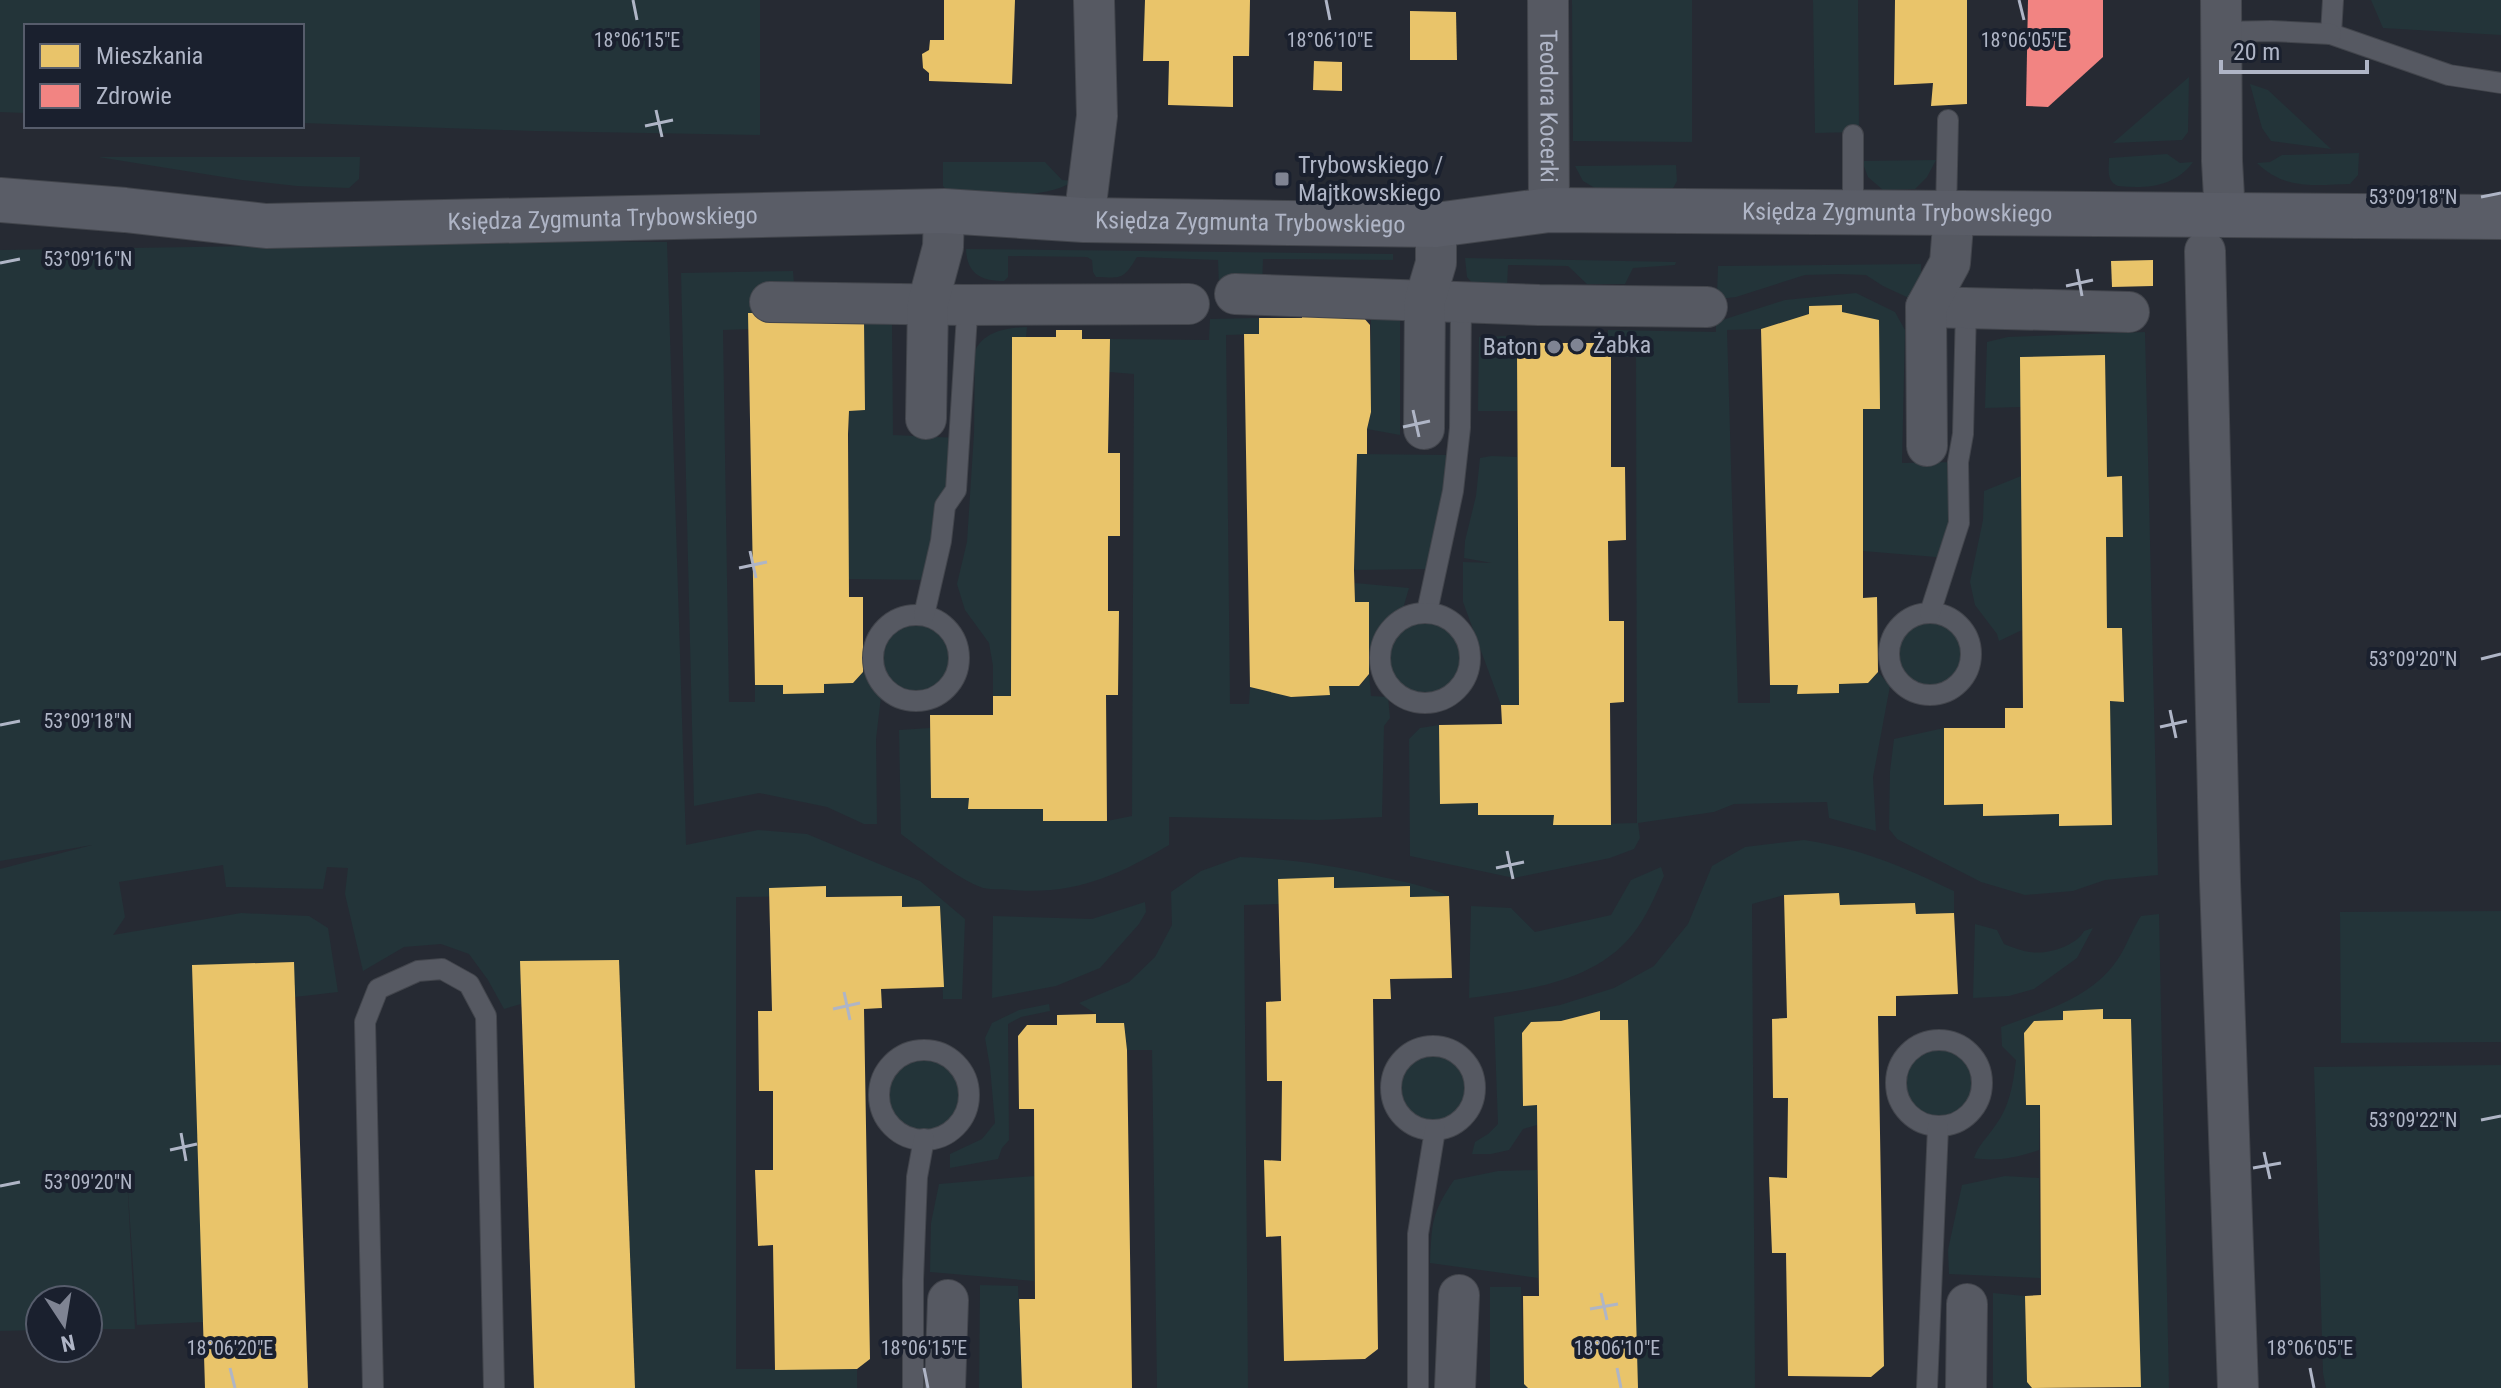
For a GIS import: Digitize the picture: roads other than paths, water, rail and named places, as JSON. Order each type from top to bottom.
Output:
[{"type":"street","points":[[1084,220],[1097,116],[1094,0]]},
{"type":"street","name":"Teodora Kocerki","points":[[1548,0],[1549,210]]},
{"type":"street","points":[[2221,16],[2222,161],[2215,233],[2220,881],[2238,1388]]},
{"type":"street","name":"Księdza Zygmunta Trybowskiego","points":[[0,200],[266,226],[944,211],[1084,220],[1436,225],[1549,210],[1950,213],[2215,233],[2501,217]]},
{"type":"street","points":[[926,419],[946,304],[944,211]]},
{"type":"street","points":[[1927,446],[1926,307],[1950,263],[1950,213]]},
{"type":"street","points":[[1424,429],[1443,301],[1436,263],[1436,225]]},
{"type":"street","points":[[1235,294],[1707,307]]},
{"type":"street","points":[[770,302],[1189,304]]},
{"type":"street","points":[[1926,307],[2129,312]]},
{"type":"street","points":[[1455,1388],[1459,1295]]},
{"type":"street","points":[[945,1388],[948,1300]]},
{"type":"street","points":[[1966,1388],[1967,1304]]},
{"type":"lane","points":[[2331,34],[2333,0]]},
{"type":"lane","points":[[2221,16],[2271,31],[2331,34],[2449,75],[2501,83]]},
{"type":"lane","points":[[1948,120],[1950,213]]},
{"type":"lane","points":[[1853,135],[1853,213]]},
{"type":"lane","points":[[1427,612],[1453,491],[1460,428],[1443,301]]},
{"type":"lane","points":[[924,615],[941,541],[945,506],[956,490],[967,315],[946,304]]},
{"type":"lane","points":[[1930,613],[1959,523],[1958,462],[1963,434],[1966,308]]},
{"type":"lane","points":[[1427,612],[1440,615],[1463,633],[1470,660],[1460,686],[1449,696],[1423,703],[1398,693],[1382,673],[1380,661],[1385,636],[1392,626],[1402,618],[1427,612]]},
{"type":"lane","points":[[1930,613],[1955,621],[1965,632],[1971,658],[1968,671],[1960,683],[1949,691],[1922,695],[1909,690],[1899,681],[1888,657],[1895,631],[1904,621],[1930,613]]},
{"type":"lane","points":[[911,614],[924,615],[949,630],[957,643],[957,672],[949,686],[938,696],[924,701],[909,701],[884,688],[872,664],[873,650],[877,637],[886,626],[911,614]]},
{"type":"lane","points":[[373,1388],[365,1022],[378,989],[418,971],[442,969],[469,984],[486,1016],[494,1388]]},
{"type":"lane","points":[[1945,1040],[1958,1044],[1970,1053],[1982,1079],[1981,1093],[1965,1117],[1938,1127],[1912,1117],[1897,1094],[1895,1080],[1899,1066],[1917,1045],[1945,1040]]},
{"type":"lane","points":[[1430,1045],[1445,1047],[1467,1061],[1476,1086],[1469,1112],[1448,1128],[1435,1130],[1421,1129],[1407,1122],[1397,1111],[1391,1083],[1395,1069],[1404,1057],[1430,1045]]},
{"type":"lane","points":[[925,1049],[952,1059],[967,1081],[969,1095],[967,1109],[951,1131],[924,1139],[910,1137],[887,1121],[879,1094],[888,1067],[898,1058],[925,1049]]},
{"type":"lane","points":[[1927,1388],[1938,1127]]},
{"type":"lane","points":[[1418,1388],[1418,1234],[1435,1130]]},
{"type":"lane","points":[[913,1388],[917,1177],[924,1139]]},
{"type":"place","name":"Trybowskiego / Majtkowskiego","points":[[1282,179]]},
{"type":"place","name":"Żabka","points":[[1577,345]]},
{"type":"place","name":"Baton","points":[[1554,347]]}]
